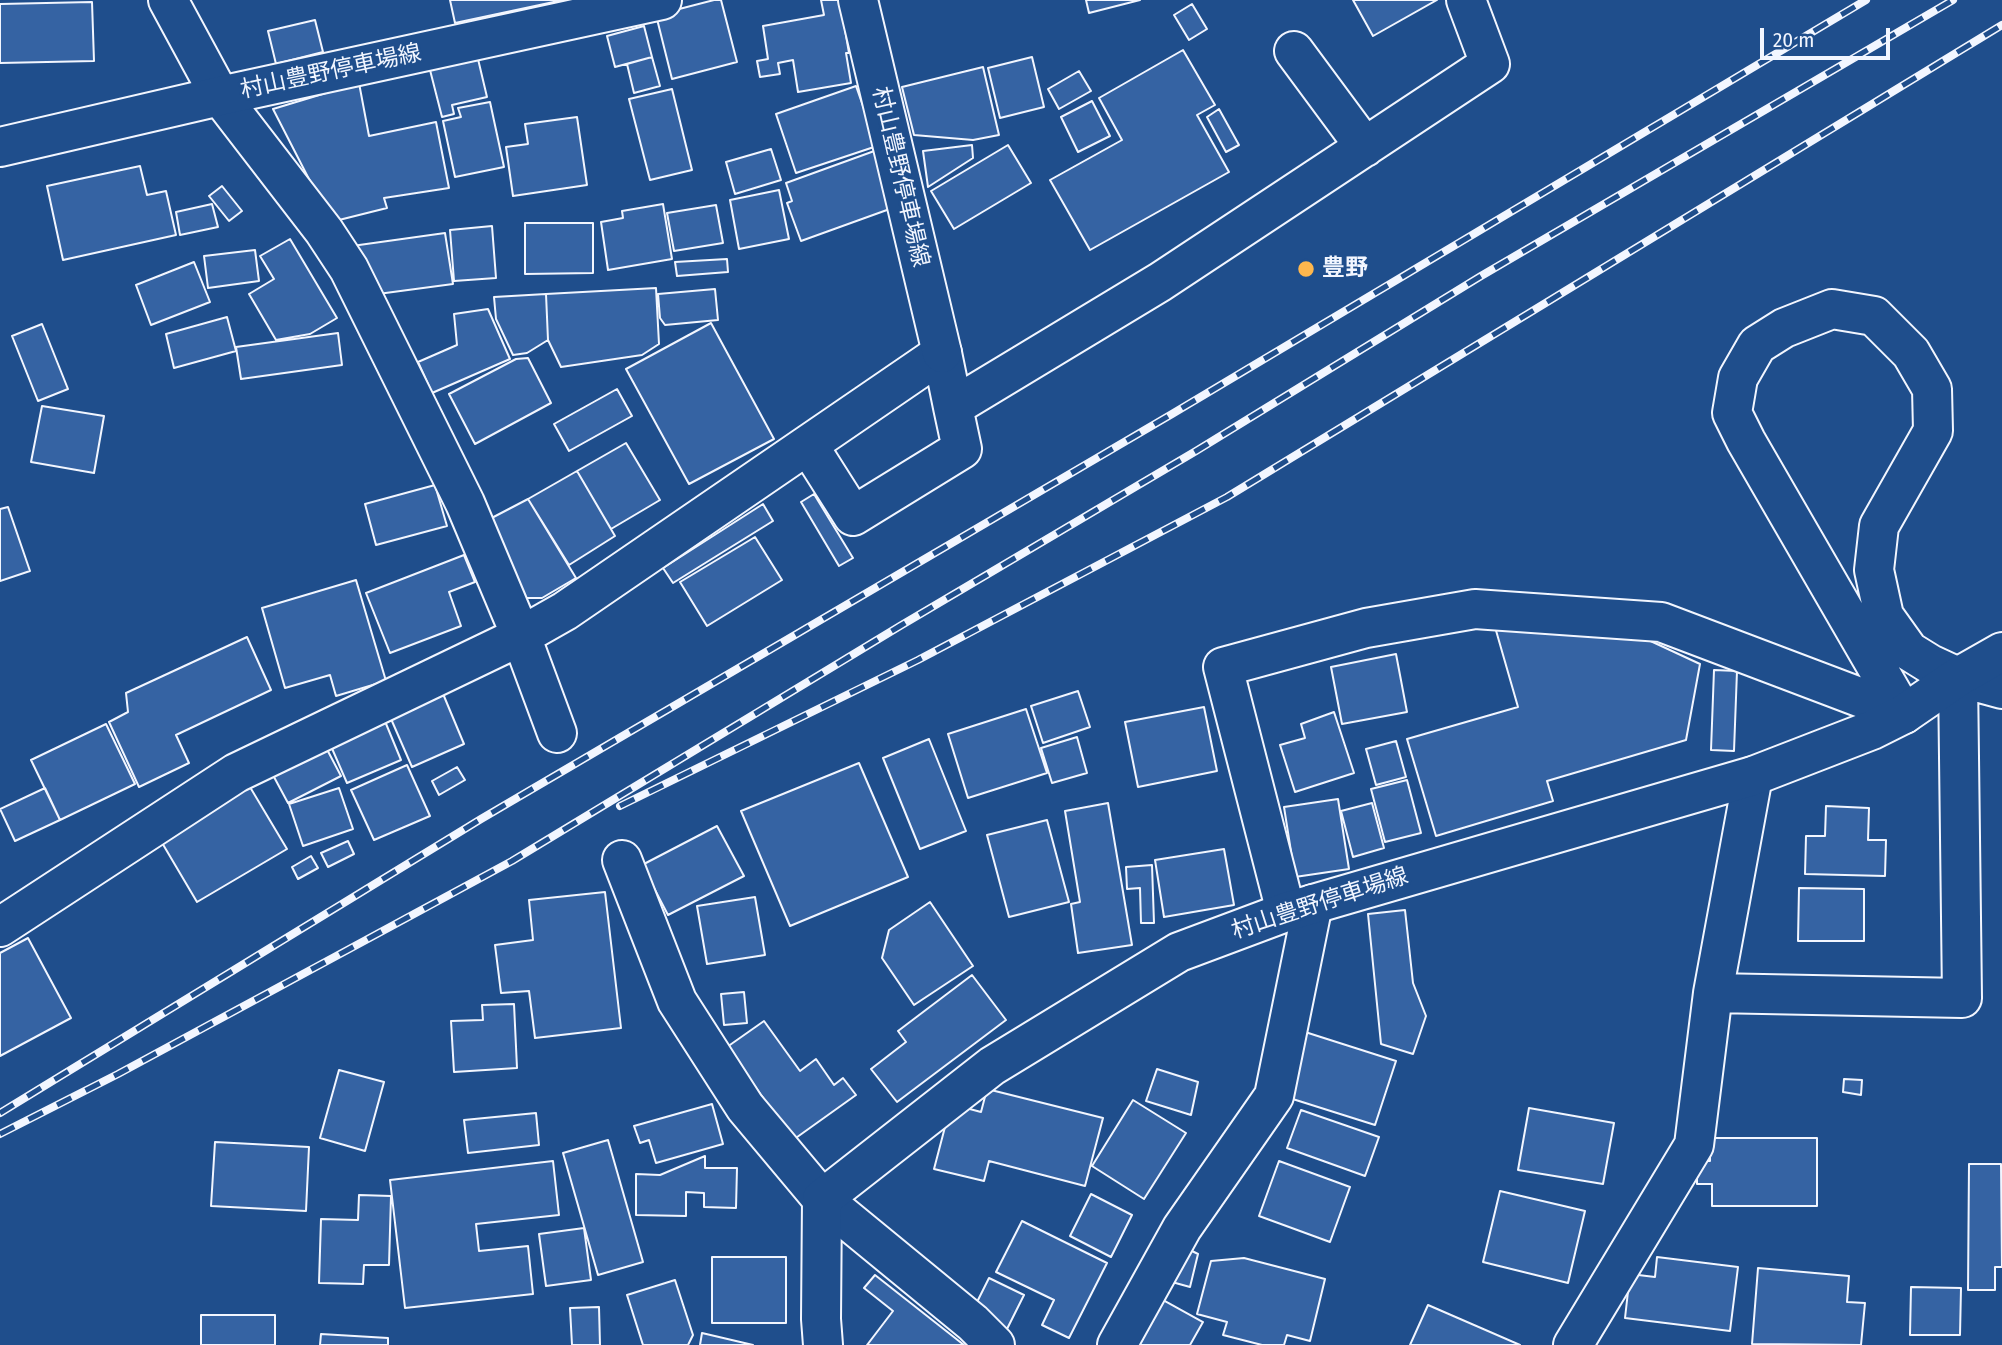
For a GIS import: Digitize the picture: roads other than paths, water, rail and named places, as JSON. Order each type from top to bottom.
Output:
[{"type":"street","points":[[167,0],[220,96],[324,231],[349,269],[465,503],[521,636],[556,733]]},
{"type":"street","name":"村山豊野停車場線","points":[[0,147],[662,0]]},
{"type":"street","name":"村山豊野停車場線","points":[[808,445],[853,516],[962,449],[942,353],[858,0]]},
{"type":"street","points":[[953,407],[1160,282],[1490,64],[1466,0]]},
{"type":"street","points":[[1294,51],[1365,147]]},
{"type":"street","points":[[1904,714],[1732,413],[1738,378],[1757,345],[1784,328],[1832,309],[1874,316],[1911,353],[1932,389],[1933,431],[1878,526],[1874,570],[1884,616],[1909,651],[1930,664],[1958,677],[2002,689]]},
{"type":"street","points":[[0,927],[236,773],[521,636],[565,611],[942,353]]},
{"type":"street","points":[[1117,1345],[1182,1228],[1273,1096],[1300,908],[1223,667],[1366,628],[1475,609],[1661,622],[1904,714]]},
{"type":"street","name":"村山豊野停車場線","points":[[821,1199],[992,1066],[1180,952],[1300,908],[1753,776],[1872,730],[1904,714],[1958,677],[2002,652]]},
{"type":"street","points":[[1713,993],[1962,998],[1958,677]]},
{"type":"street","points":[[1573,1345],[1694,1145],[1713,993],[1753,776]]},
{"type":"street","points":[[622,860],[677,1001],[745,1108],[821,1199],[973,1323],[996,1345]]},
{"type":"street","points":[[821,1199],[823,1345]]},
{"type":"railway","points":[[0,1113],[481,819],[1172,414],[1866,0]]},
{"type":"railway","points":[[0,1134],[118,1074],[512,861],[1196,451],[1481,276],[1953,0]]},
{"type":"railway","points":[[620,806],[918,660],[1227,497],[2002,25]]},
{"type":"place","name":"豊野","points":[[1306,269]]}]
